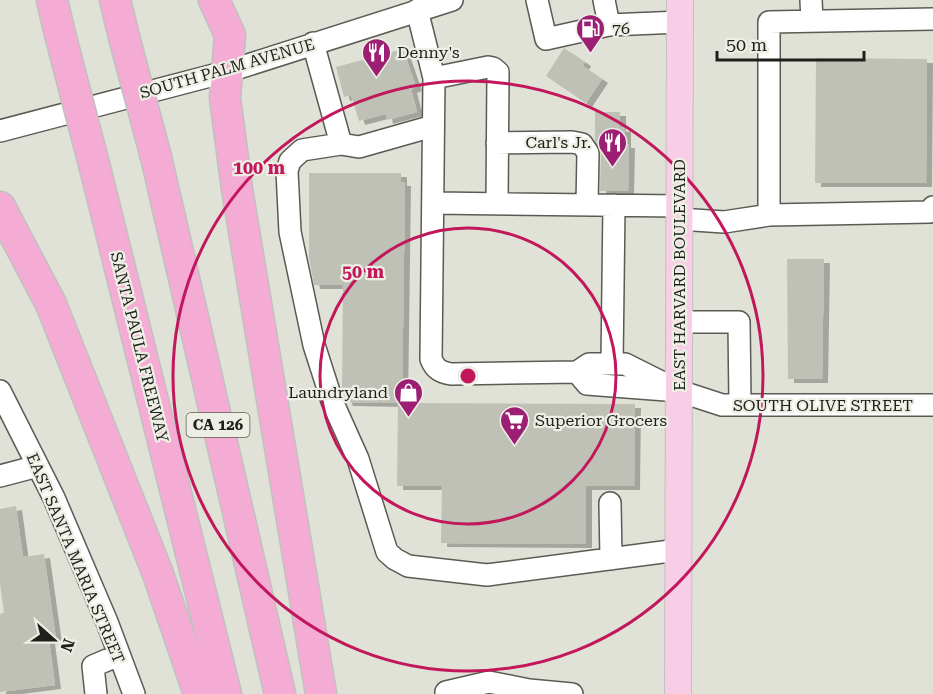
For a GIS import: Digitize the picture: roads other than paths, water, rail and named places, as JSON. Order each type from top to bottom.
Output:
[{"type":"highway","name":"SANTA PAULA FREEWAY","points":[[52,0],[226,694]]},
{"type":"highway","name":"CA 126","points":[[115,0],[156,157],[280,694]]},
{"type":"highway","points":[[214,0],[230,35],[225,98],[237,189],[321,694]]},
{"type":"highway","points":[[0,207],[51,304],[158,574],[199,694]]},
{"type":"main road","name":"EAST HARVARD BOULEVARD","points":[[678,694],[680,11]]},
{"type":"street","points":[[537,0],[546,39],[680,11]]},
{"type":"street","points":[[604,0],[609,25]]},
{"type":"street","points":[[811,0],[812,21]]},
{"type":"street","name":"SOUTH PALM AVENUE","points":[[0,131],[229,70],[434,4]]},
{"type":"street","points":[[434,4],[431,359],[434,367],[441,372],[451,374],[577,372],[589,364],[625,364],[679,391]]},
{"type":"street","points":[[769,215],[769,22],[933,19]]},
{"type":"street","points":[[313,43],[341,144]]},
{"type":"street","points":[[434,78],[480,67],[493,68],[498,72],[497,204]]},
{"type":"street","points":[[433,126],[359,147],[341,144],[302,150],[290,161],[287,171],[290,232],[314,345],[332,401],[358,459],[387,552],[408,566],[487,575],[678,550]]},
{"type":"street","points":[[497,143],[572,142],[582,144],[588,153],[587,205]]},
{"type":"street","points":[[433,203],[614,206],[679,213],[724,222],[769,215],[930,212],[933,207]]},
{"type":"street","points":[[612,364],[614,206]]},
{"type":"street","points":[[679,322],[739,322],[740,404]]},
{"type":"street","points":[[577,372],[587,384],[679,391]]},
{"type":"street","name":"EAST SANTA MARIA STREET","points":[[0,391],[58,508],[134,694]]},
{"type":"street","name":"SOUTH OLIVE STREET","points":[[679,391],[722,405],[933,405]]},
{"type":"street","points":[[0,476],[38,466]]},
{"type":"street","points":[[610,503],[611,559]]},
{"type":"street","points":[[96,694],[93,666],[119,655]]},
{"type":"street","points":[[446,692],[489,682],[530,690],[572,694]]},
{"type":"place","name":"76","points":[[591,54]]},
{"type":"place","name":"Denny's","points":[[376,78]]},
{"type":"place","name":"Carl's Jr.","points":[[612,168]]},
{"type":"place","name":"Laundryland","points":[[409,418]]},
{"type":"place","name":"Superior Grocers","points":[[514,446]]}]
